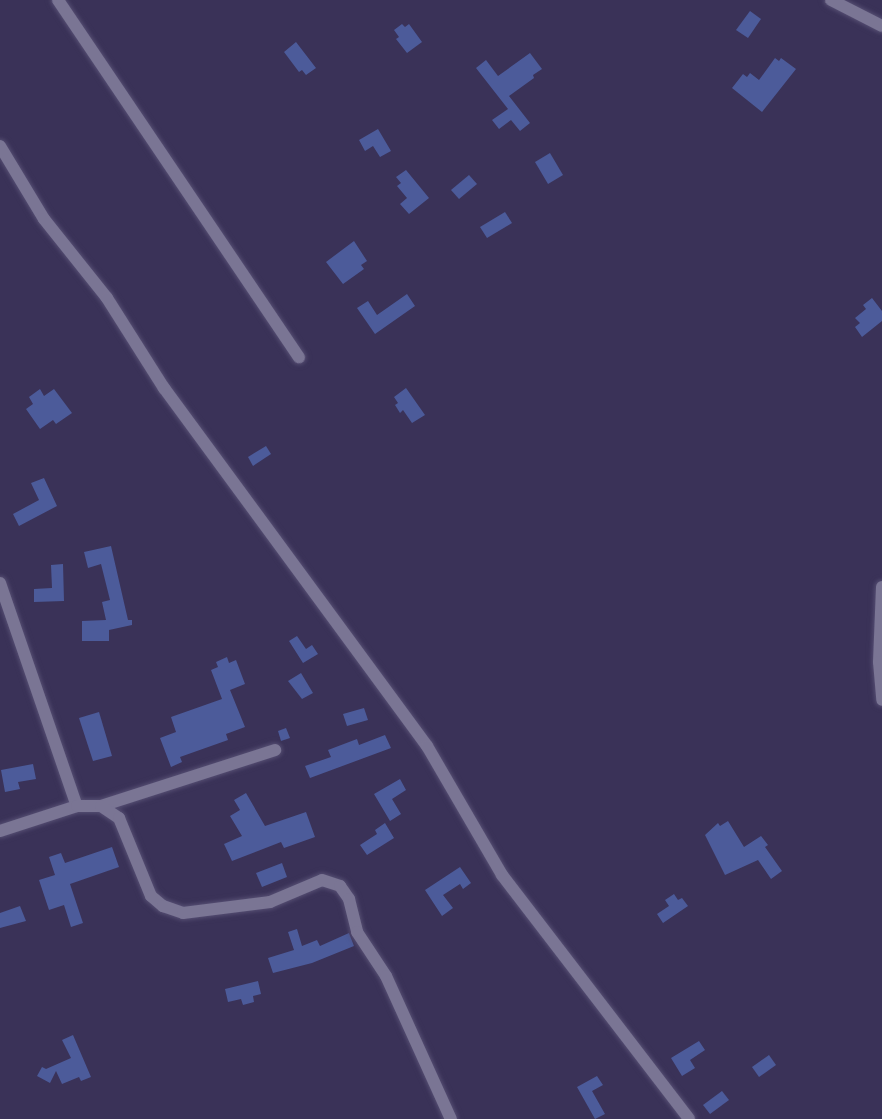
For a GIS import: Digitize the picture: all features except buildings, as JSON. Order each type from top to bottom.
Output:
[{"type":"street","points":[[58,0],[299,357]]},
{"type":"street","points":[[831,0],[882,26]]},
{"type":"street","points":[[0,146],[44,219],[108,298],[164,388],[427,746],[502,875],[689,1119]]},
{"type":"street","points":[[0,583],[76,807]]},
{"type":"street","points":[[882,587],[882,693]]},
{"type":"street","points":[[0,831],[76,807],[101,806],[275,750]]},
{"type":"street","points":[[101,806],[119,818],[151,896],[163,906],[183,913],[270,902],[322,880],[340,886],[349,899],[357,932],[386,976],[451,1119]]}]
